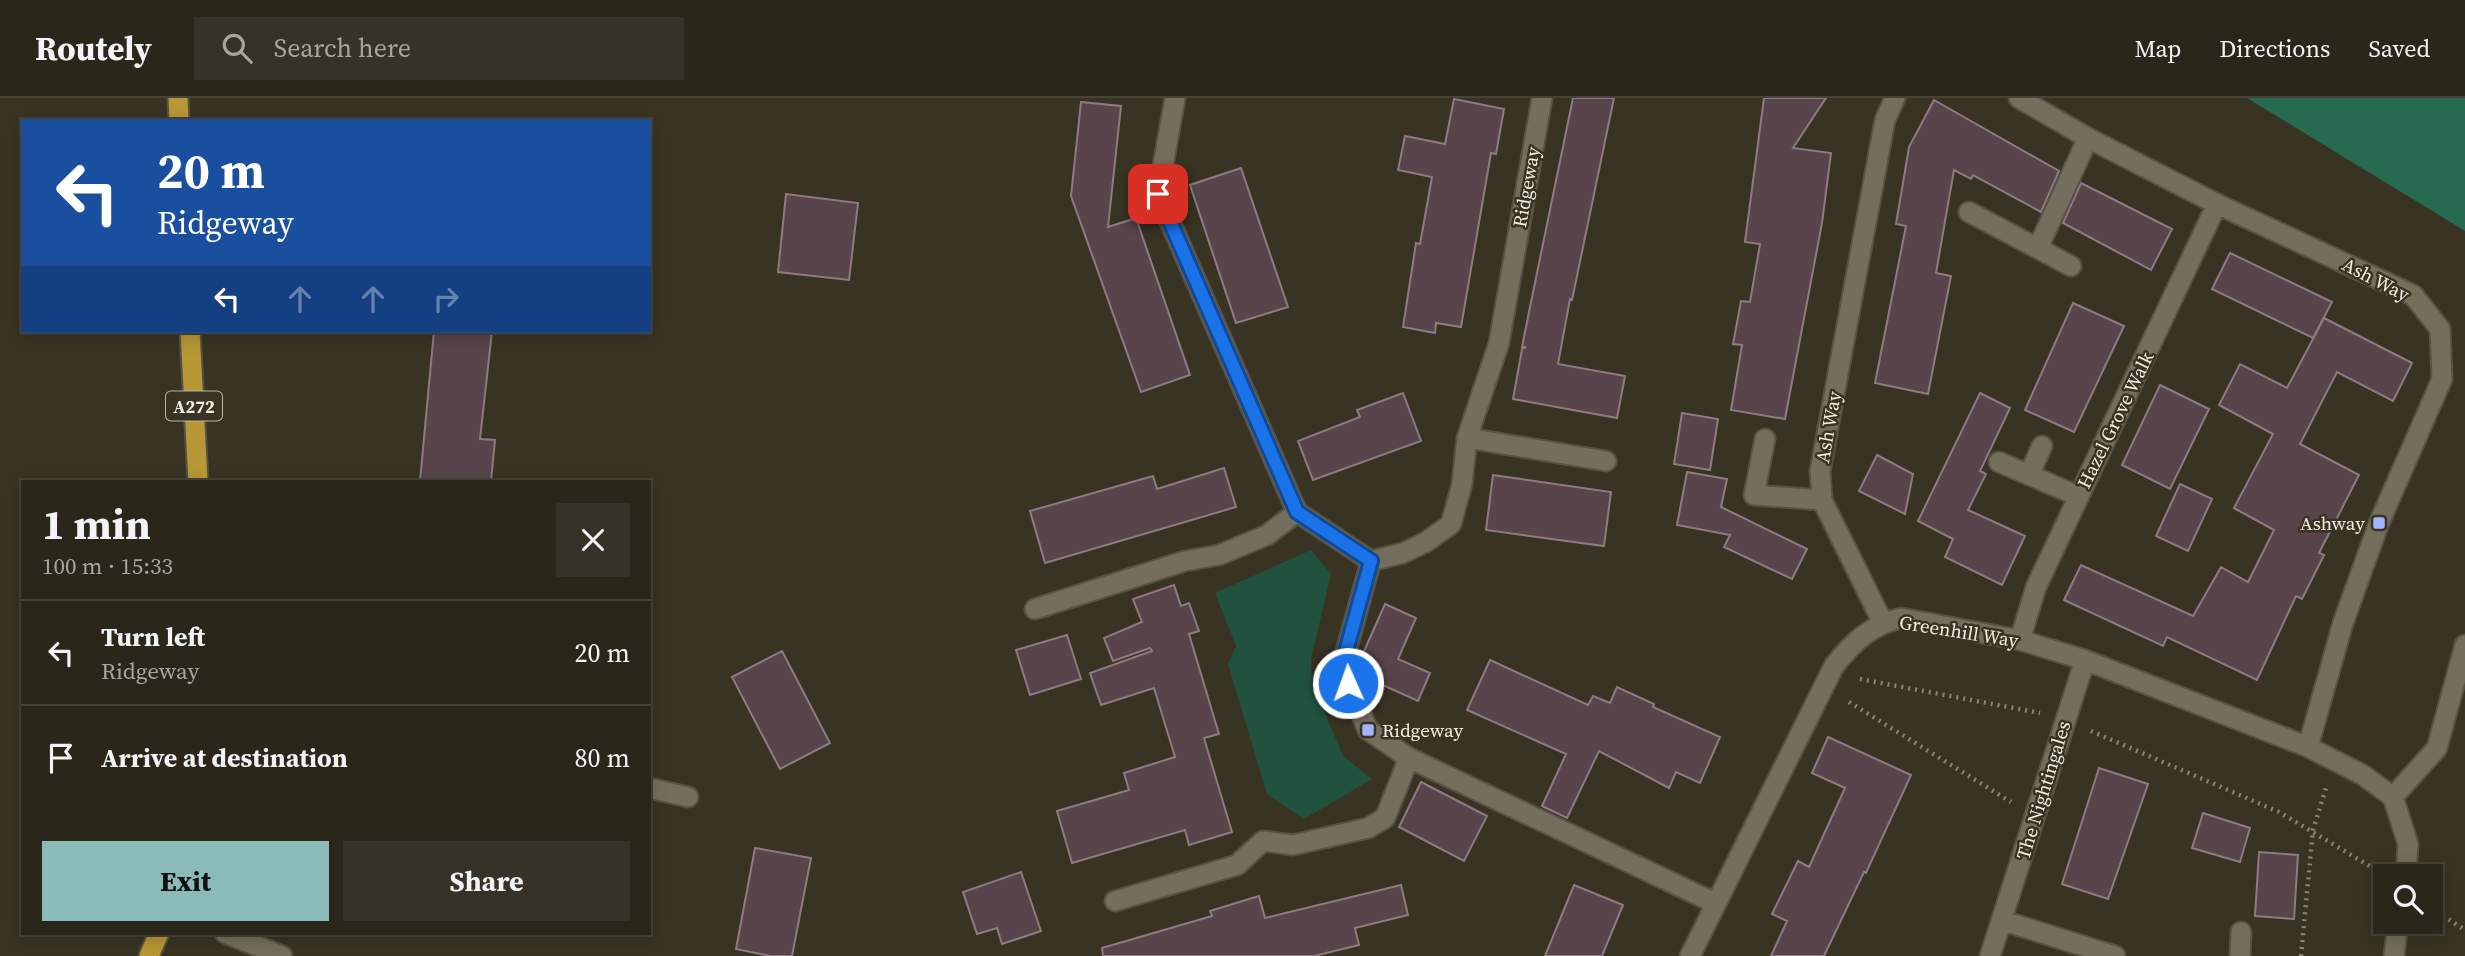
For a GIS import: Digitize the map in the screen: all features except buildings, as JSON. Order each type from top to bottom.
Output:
[{"type":"highway","points":[[178,98],[179,119]]},
{"type":"highway","name":"A272","points":[[190,333],[198,480]]},
{"type":"highway","points":[[149,956],[158,935]]},
{"type":"street","points":[[1175,98],[1158,194],[1297,512],[1371,561],[1343,662],[1348,683],[1368,730],[1409,758],[1715,903]]},
{"type":"street","name":"Ridgeway","points":[[1371,561],[1403,553],[1426,542],[1451,524],[1462,484],[1467,438],[1499,343],[1542,98]]},
{"type":"street","name":"Ash Way","points":[[1883,622],[1822,500],[1820,471],[1885,120],[1895,98]]},
{"type":"street","name":"Ash Way","points":[[2019,98],[2088,138],[2217,204],[2413,295],[2440,330],[2442,379],[2375,535],[2343,623],[2308,747]]},
{"type":"street","points":[[2038,248],[2088,138]]},
{"type":"street","name":"Hazel Grove Walk","points":[[2021,639],[2036,587],[2217,204]]},
{"type":"street","points":[[1969,212],[2071,266]]},
{"type":"street","points":[[1467,438],[1606,461]]},
{"type":"street","points":[[1765,439],[1754,495],[1822,500]]},
{"type":"street","points":[[2029,475],[2042,446]]},
{"type":"street","points":[[1999,462],[2078,496]]},
{"type":"street","points":[[1035,609],[1185,561],[1219,555],[1267,535],[1297,512]]},
{"type":"street","name":"Greenhill Way","points":[[1690,956],[1834,666],[1854,641],[1883,622],[1901,618],[2021,639],[2085,660],[2308,747],[2393,797]]},
{"type":"street","points":[[2407,864],[2408,844],[2393,797],[2437,748],[2465,645]]},
{"type":"street","name":"The Nightingales","points":[[1990,956],[2004,920],[2085,660]]},
{"type":"street","points":[[1115,901],[1237,865],[1263,841],[1293,845],[1368,828],[1385,818],[1409,758]]},
{"type":"street","points":[[651,793],[688,797]]},
{"type":"street","points":[[2004,920],[2115,956]]},
{"type":"street","points":[[2240,956],[2241,932]]},
{"type":"street","points":[[2393,956],[2396,934]]},
{"type":"street","points":[[230,935],[282,956]]},
{"type":"path","points":[[1834,666],[1854,678],[2036,712]]},
{"type":"path","points":[[1824,686],[2012,802]]},
{"type":"path","points":[[2116,739],[2313,830],[2373,868]]},
{"type":"path","points":[[2301,956],[2313,830],[2334,760]]},
{"type":"path","points":[[2443,916],[2465,930]]},
{"type":"green space","points":[[2247,98],[2465,98],[2465,231]]},
{"type":"green space","points":[[1311,550],[1331,574],[1311,659],[1312,682],[1343,756],[1372,779],[1304,819],[1267,794],[1228,664],[1236,646],[1215,593]]},
{"type":"place","name":"Ashway","points":[[2379,523]]},
{"type":"place","name":"Ridgeway","points":[[1368,730]]},
{"type":"route","points":[[1158,194],[1297,512],[1371,561],[1343,662],[1348,683]]}]
